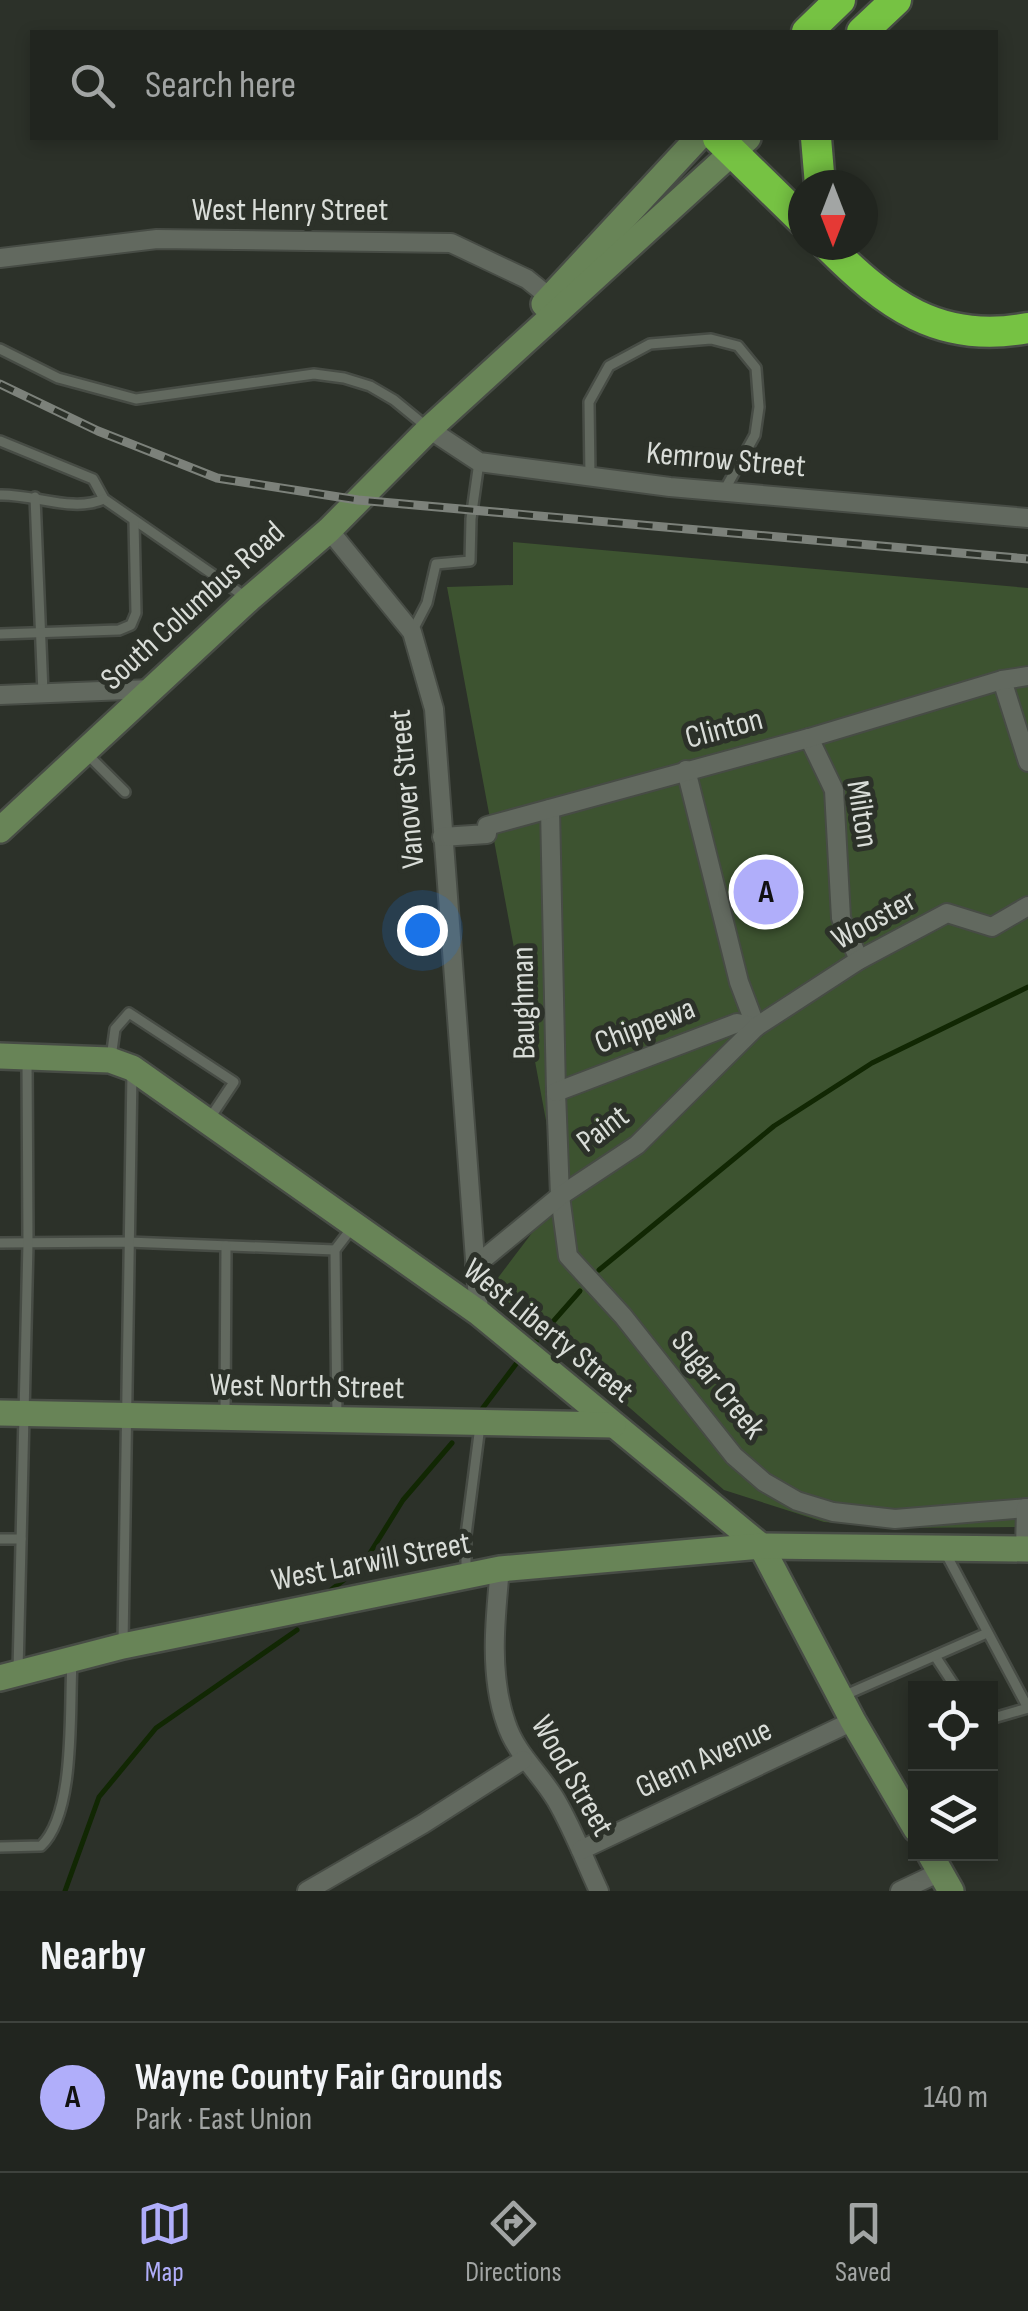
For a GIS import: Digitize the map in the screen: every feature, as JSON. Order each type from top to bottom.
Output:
[{"type":"highway","points":[[808,30],[840,0]]},
{"type":"highway","points":[[864,30],[896,0]]},
{"type":"highway","points":[[816,140],[819,170]]},
{"type":"highway","points":[[736,141],[788,186]]},
{"type":"highway","points":[[736,141],[788,203]]},
{"type":"highway","points":[[842,260],[871,288],[920,318],[975,330],[1028,328]]},
{"type":"highway","points":[[866,260],[890,282],[930,303],[980,314],[1028,310]]},
{"type":"main road","name":"South Columbus Road","points":[[557,302],[696,140]]},
{"type":"main road","name":"South Columbus Road","points":[[0,830],[329,530],[557,302],[736,141]]},
{"type":"main road","points":[[0,1056],[121,1064]]},
{"type":"main road","name":"West Liberty Street","points":[[121,1064],[208,1120],[478,1313],[760,1546],[852,1721],[908,1816]]},
{"type":"main road","name":"West North Street","points":[[12,1414],[614,1426]]},
{"type":"main road","name":"West Larwill Street","points":[[9,1676],[123,1646],[500,1569],[760,1546],[1027,1549]]},
{"type":"street","name":"West Henry Street","points":[[0,258],[157,240],[450,242],[527,280],[557,302]]},
{"type":"street","name":"Kemrow Street","points":[[429,429],[479,462],[724,491],[1028,518]]},
{"type":"street","name":"Vanover Street","points":[[329,530],[412,632],[434,709],[478,1313]]},
{"type":"street","name":"Clinton","points":[[442,837],[487,834],[487,826],[809,738],[1002,680],[1028,676]]},
{"type":"street","points":[[1002,680],[1021,726],[1028,762]]},
{"type":"street","points":[[0,695],[152,690]]},
{"type":"street","name":"Milton","points":[[809,738],[834,790],[841,918],[858,960]]},
{"type":"street","points":[[686,770],[739,982],[756,1027]]},
{"type":"street","name":"Baughman","points":[[550,809],[560,1196]]},
{"type":"street","name":"Wooster","points":[[756,1027],[858,960],[947,913],[992,927],[1028,906]]},
{"type":"street","name":"Chippewa","points":[[556,1092],[737,1023],[756,1027]]},
{"type":"street","name":"Paint","points":[[475,1266],[560,1196],[636,1145],[756,1027]]},
{"type":"street","name":"Sugar Creek","points":[[560,1196],[568,1256],[633,1328],[734,1456],[764,1482],[797,1501],[867,1518],[922,1518],[1027,1508]]},
{"type":"street","points":[[1027,1508],[1027,1549]]},
{"type":"street","name":"Wood Street","points":[[500,1569],[496,1667],[505,1722],[524,1760],[555,1798],[600,1891]]},
{"type":"street","name":"Glenn Avenue","points":[[580,1850],[852,1721]]},
{"type":"street","points":[[307,1891],[524,1760]]},
{"type":"street","points":[[900,1891],[940,1872]]},
{"type":"lane","points":[[590,476],[588,402],[609,366],[650,344],[711,339],[738,346],[756,368],[758,387],[755,436],[724,491]]},
{"type":"lane","points":[[0,349],[58,378],[136,399],[314,374],[344,378],[370,386],[394,400],[429,429]]},
{"type":"lane","points":[[0,441],[93,479],[104,499],[249,599]]},
{"type":"lane","points":[[412,632],[428,602],[436,564],[470,561],[479,462]]},
{"type":"lane","points":[[0,495],[87,507],[104,499]]},
{"type":"lane","points":[[35,497],[43,694]]},
{"type":"lane","points":[[0,634],[119,630],[130,625],[136,613],[134,521]]},
{"type":"lane","points":[[85,752],[126,792]]},
{"type":"lane","points":[[123,1646],[128,1242],[121,1064],[115,1029],[129,1012],[234,1082],[208,1120]]},
{"type":"lane","points":[[9,1676],[21,1539],[12,1414],[28,1243],[27,1058]]},
{"type":"lane","points":[[338,1420],[335,1250],[355,1224]]},
{"type":"lane","points":[[0,1243],[128,1242],[335,1250]]},
{"type":"lane","points":[[225,1418],[226,1246]]},
{"type":"lane","points":[[466,1576],[466,1534],[480,1423]]},
{"type":"lane","points":[[0,1539],[21,1539]]},
{"type":"lane","points":[[942,1547],[1028,1708],[998,1717]]},
{"type":"lane","points":[[840,1698],[987,1633]]},
{"type":"lane","points":[[935,1656],[951,1681]]},
{"type":"lane","points":[[0,1848],[41,1846],[51,1837],[61,1812],[72,1660]]},
{"type":"green space","points":[[513,542],[1028,588],[1028,1527],[901,1528],[824,1522],[724,1490],[491,1287],[560,1196],[447,587],[513,585]]},
{"type":"waterway","points":[[599,1270],[774,1126],[872,1063],[1028,987]]},
{"type":"waterway","points":[[536,1341],[580,1291]]},
{"type":"waterway","points":[[479,1413],[516,1364]]},
{"type":"waterway","points":[[327,1593],[362,1566],[403,1500],[452,1443]]},
{"type":"waterway","points":[[65,1891],[99,1797],[156,1728],[297,1630]]},
{"type":"railway","points":[[0,384],[98,431],[217,478],[358,500],[1028,559]]},
{"type":"place","name":"Wayne County Fair Grounds","points":[[766,892]]}]
